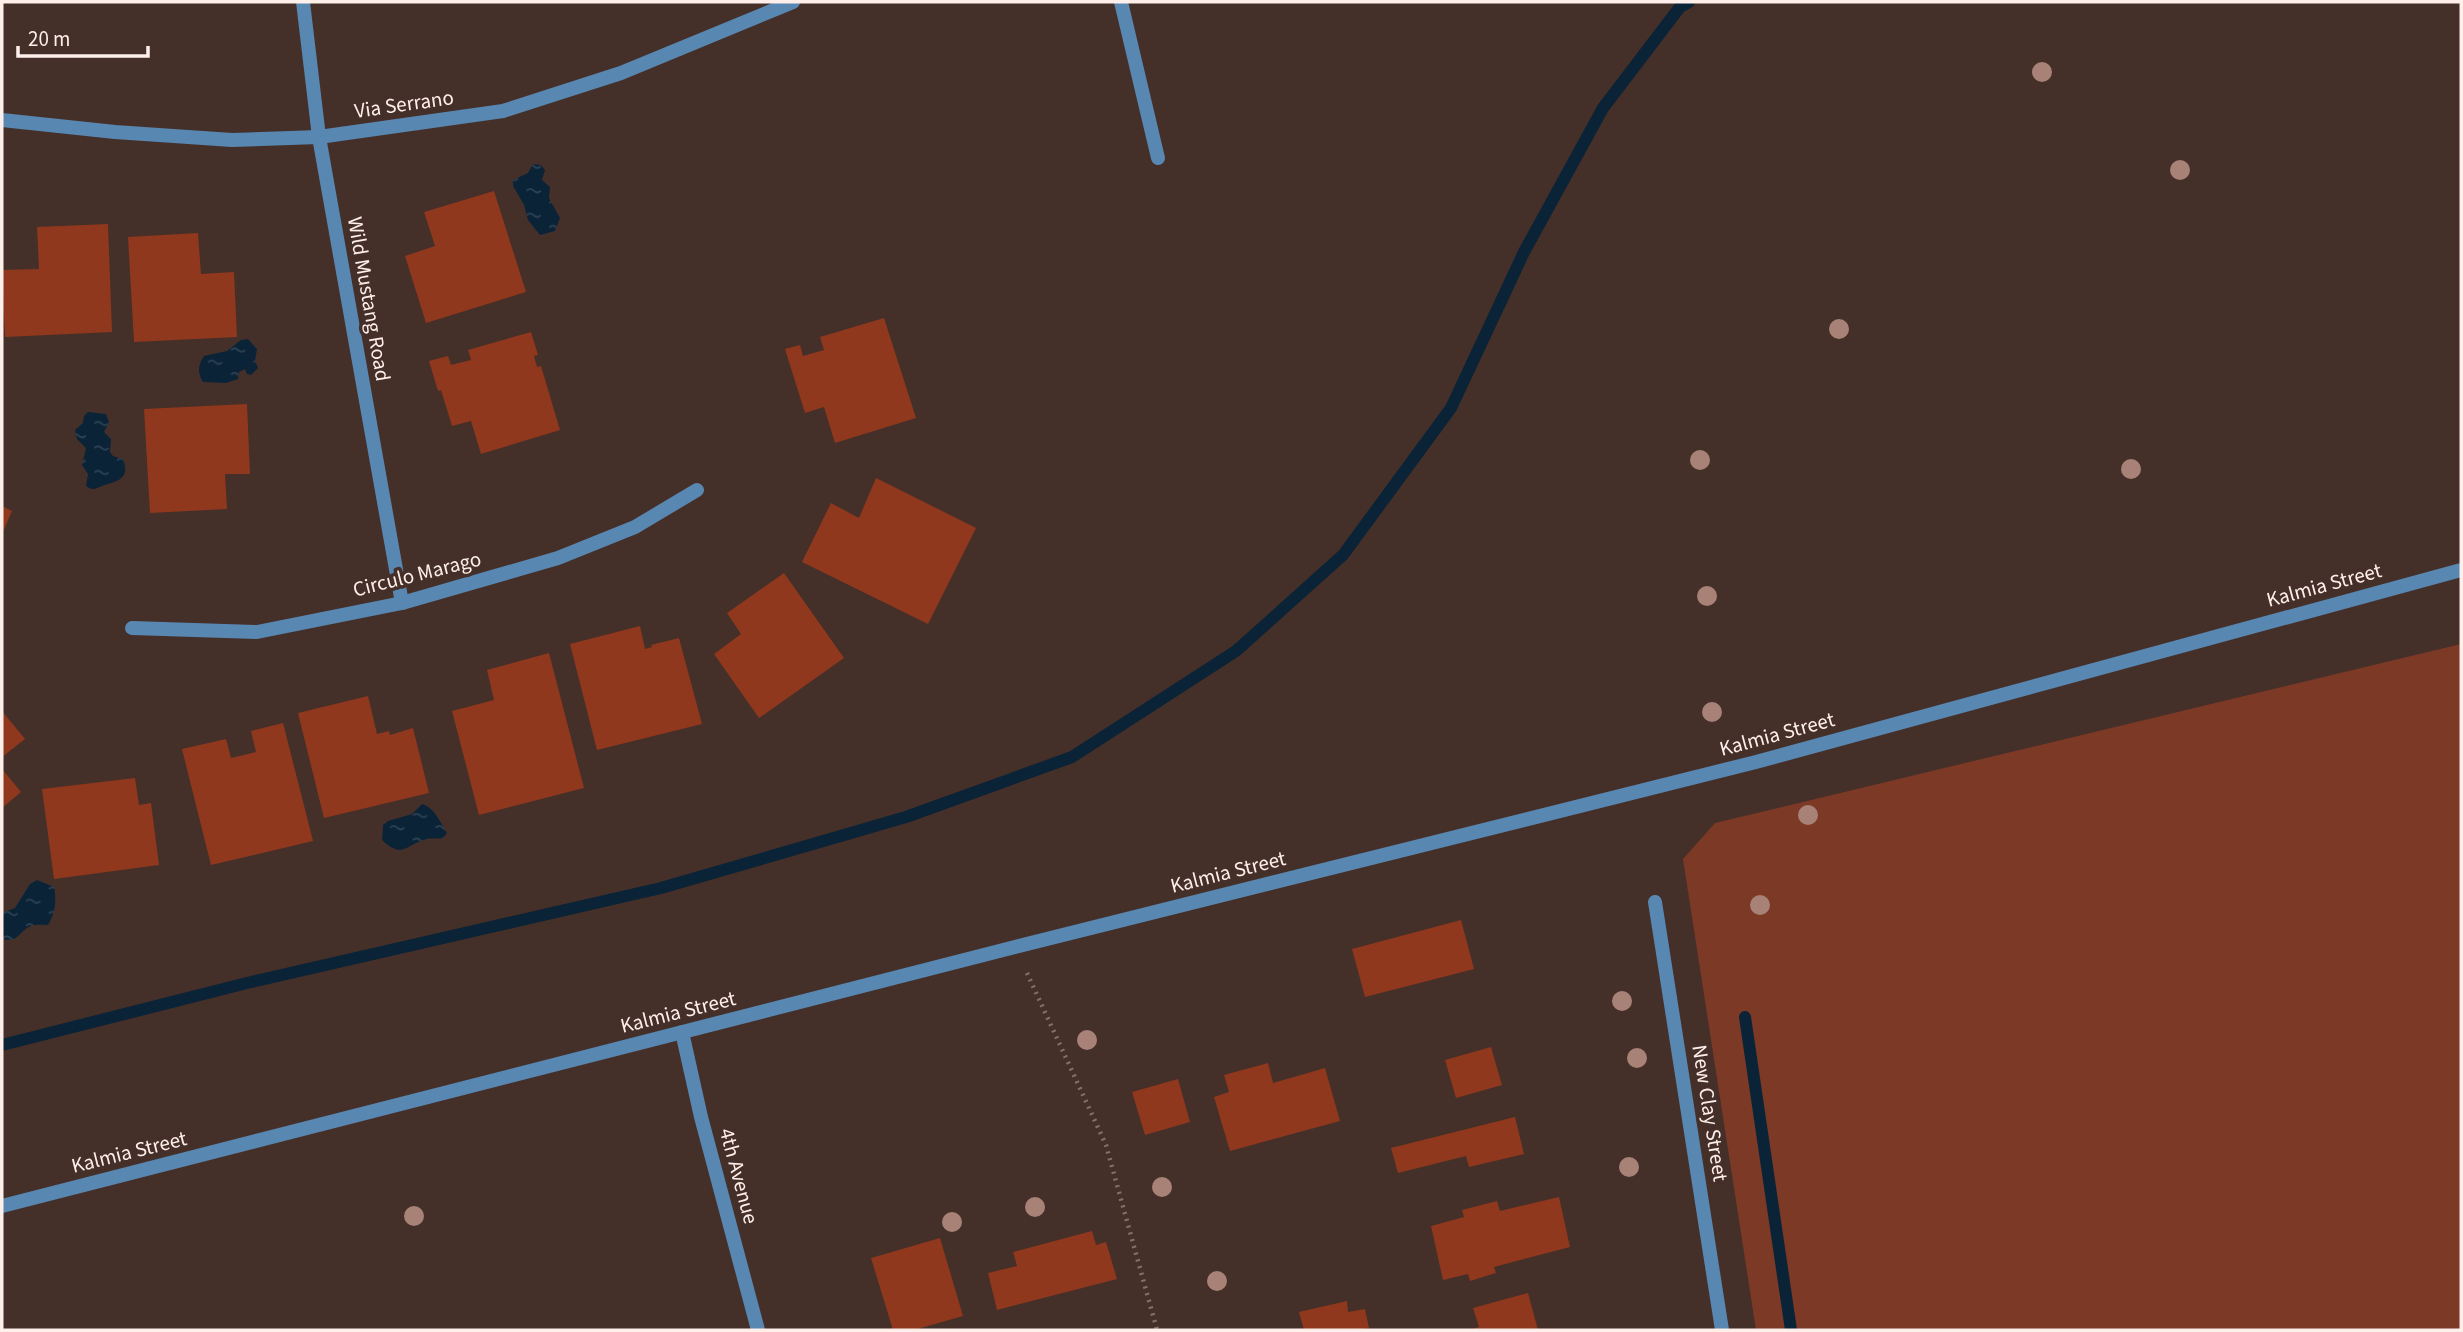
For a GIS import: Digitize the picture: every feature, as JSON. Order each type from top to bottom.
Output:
[{"type":"street","name":"Wild Mustang Road","points":[[303,2],[319,137],[402,603]]},
{"type":"street","name":"Via Serrano","points":[[2,120],[232,140],[319,137],[503,111],[621,73],[793,2]]},
{"type":"street","points":[[1121,2],[1158,158]]},
{"type":"street","name":"Circulo Marago","points":[[132,628],[257,632],[402,603],[558,558],[635,527],[697,490]]},
{"type":"street","name":"Kalmia Street","points":[[2,1206],[1015,947],[1756,762],[2461,570]]},
{"type":"street","name":"New Clay Street","points":[[1655,902],[1722,1330]]},
{"type":"street","name":"4th Avenue","points":[[682,1032],[701,1117],[758,1330]]},
{"type":"path","points":[[1015,947],[1106,1144],[1157,1330]]},
{"type":"shaded area","points":[[2461,644],[2461,1330],[1756,1330],[1683,859],[1715,823]]},
{"type":"water","points":[[533,164],[541,165],[545,170],[542,180],[550,187],[549,198],[560,218],[555,231],[540,235],[528,220],[524,205],[513,186],[513,180],[528,173]]},
{"type":"water","points":[[248,339],[257,349],[255,361],[258,368],[251,375],[247,374],[245,369],[239,372],[238,379],[226,383],[203,382],[199,369],[204,356],[227,351],[241,340]]},
{"type":"water","points":[[88,412],[106,414],[109,422],[104,432],[111,439],[110,452],[123,459],[125,466],[121,478],[94,489],[86,486],[88,474],[82,465],[86,448],[77,439],[75,430],[83,423]]},
{"type":"water","points":[[422,804],[437,816],[447,833],[445,836],[420,841],[400,850],[382,840],[383,825],[412,814]]},
{"type":"water","points":[[37,880],[54,887],[55,906],[48,925],[32,926],[15,939],[5,940],[2,938],[2,913],[15,908],[30,884]]},
{"type":"building","points":[[494,191],[526,292],[426,323],[405,256],[435,246],[424,212]]},
{"type":"building","points":[[108,224],[112,332],[5,337],[2,270],[39,269],[37,227]]},
{"type":"building","points":[[198,233],[201,274],[234,272],[237,337],[134,342],[128,237]]},
{"type":"building","points":[[884,318],[916,418],[835,443],[824,407],[805,413],[785,349],[800,345],[803,356],[824,350],[820,337]]},
{"type":"building","points":[[531,332],[538,355],[534,356],[537,367],[541,366],[560,430],[481,454],[471,421],[452,426],[429,361],[448,356],[451,365],[471,360],[468,350]]},
{"type":"building","points":[[247,404],[250,474],[225,474],[227,509],[150,513],[144,409]]},
{"type":"building","points":[[876,478],[976,528],[928,624],[802,562],[831,503],[859,518]]},
{"type":"building","points":[[2,506],[12,511],[2,534]]},
{"type":"building","points":[[784,573],[844,658],[759,718],[714,654],[741,634],[727,613]]},
{"type":"building","points":[[640,626],[645,649],[679,638],[702,724],[597,750],[570,644]]},
{"type":"building","points":[[549,653],[584,788],[479,815],[452,711],[494,700],[487,670]]},
{"type":"building","points":[[368,696],[377,734],[389,731],[390,735],[413,728],[429,793],[324,818],[298,713]]},
{"type":"building","points":[[2,711],[25,739],[2,757]]},
{"type":"building","points":[[283,723],[313,841],[211,865],[182,749],[226,739],[231,758],[256,752],[251,731]]},
{"type":"building","points":[[2,769],[21,792],[2,808]]},
{"type":"building","points":[[135,778],[139,805],[151,803],[159,865],[54,879],[42,789]]},
{"type":"building","points":[[1461,920],[1474,969],[1365,997],[1352,949]]},
{"type":"building","points":[[1491,1047],[1502,1085],[1456,1098],[1445,1060]]},
{"type":"building","points":[[1268,1063],[1273,1083],[1325,1068],[1340,1121],[1230,1151],[1214,1097],[1229,1092],[1224,1075]]},
{"type":"building","points":[[1178,1079],[1190,1122],[1145,1135],[1132,1092]]},
{"type":"building","points":[[1515,1117],[1524,1154],[1469,1167],[1466,1156],[1398,1173],[1391,1148]]},
{"type":"building","points":[[1559,1197],[1570,1247],[1494,1267],[1496,1273],[1470,1281],[1468,1274],[1443,1280],[1431,1226],[1464,1217],[1462,1210],[1497,1201],[1500,1211]]},
{"type":"building","points":[[1092,1231],[1096,1245],[1106,1242],[1117,1279],[997,1310],[988,1273],[1017,1266],[1013,1252]]},
{"type":"building","points":[[940,1238],[963,1316],[914,1330],[893,1330],[871,1258]]},
{"type":"building","points":[[1528,1293],[1538,1330],[1470,1330],[1479,1327],[1473,1308]]},
{"type":"building","points":[[1347,1301],[1348,1312],[1365,1309],[1369,1328],[1304,1330],[1299,1312]]},
{"type":"waterway","points":[[2,1045],[247,983],[661,888],[906,817],[1072,757],[1236,651],[1343,555],[1451,408],[1524,252],[1603,108],[1680,7],[1689,2]]},
{"type":"waterway","points":[[1745,1017],[1791,1330]]}]
